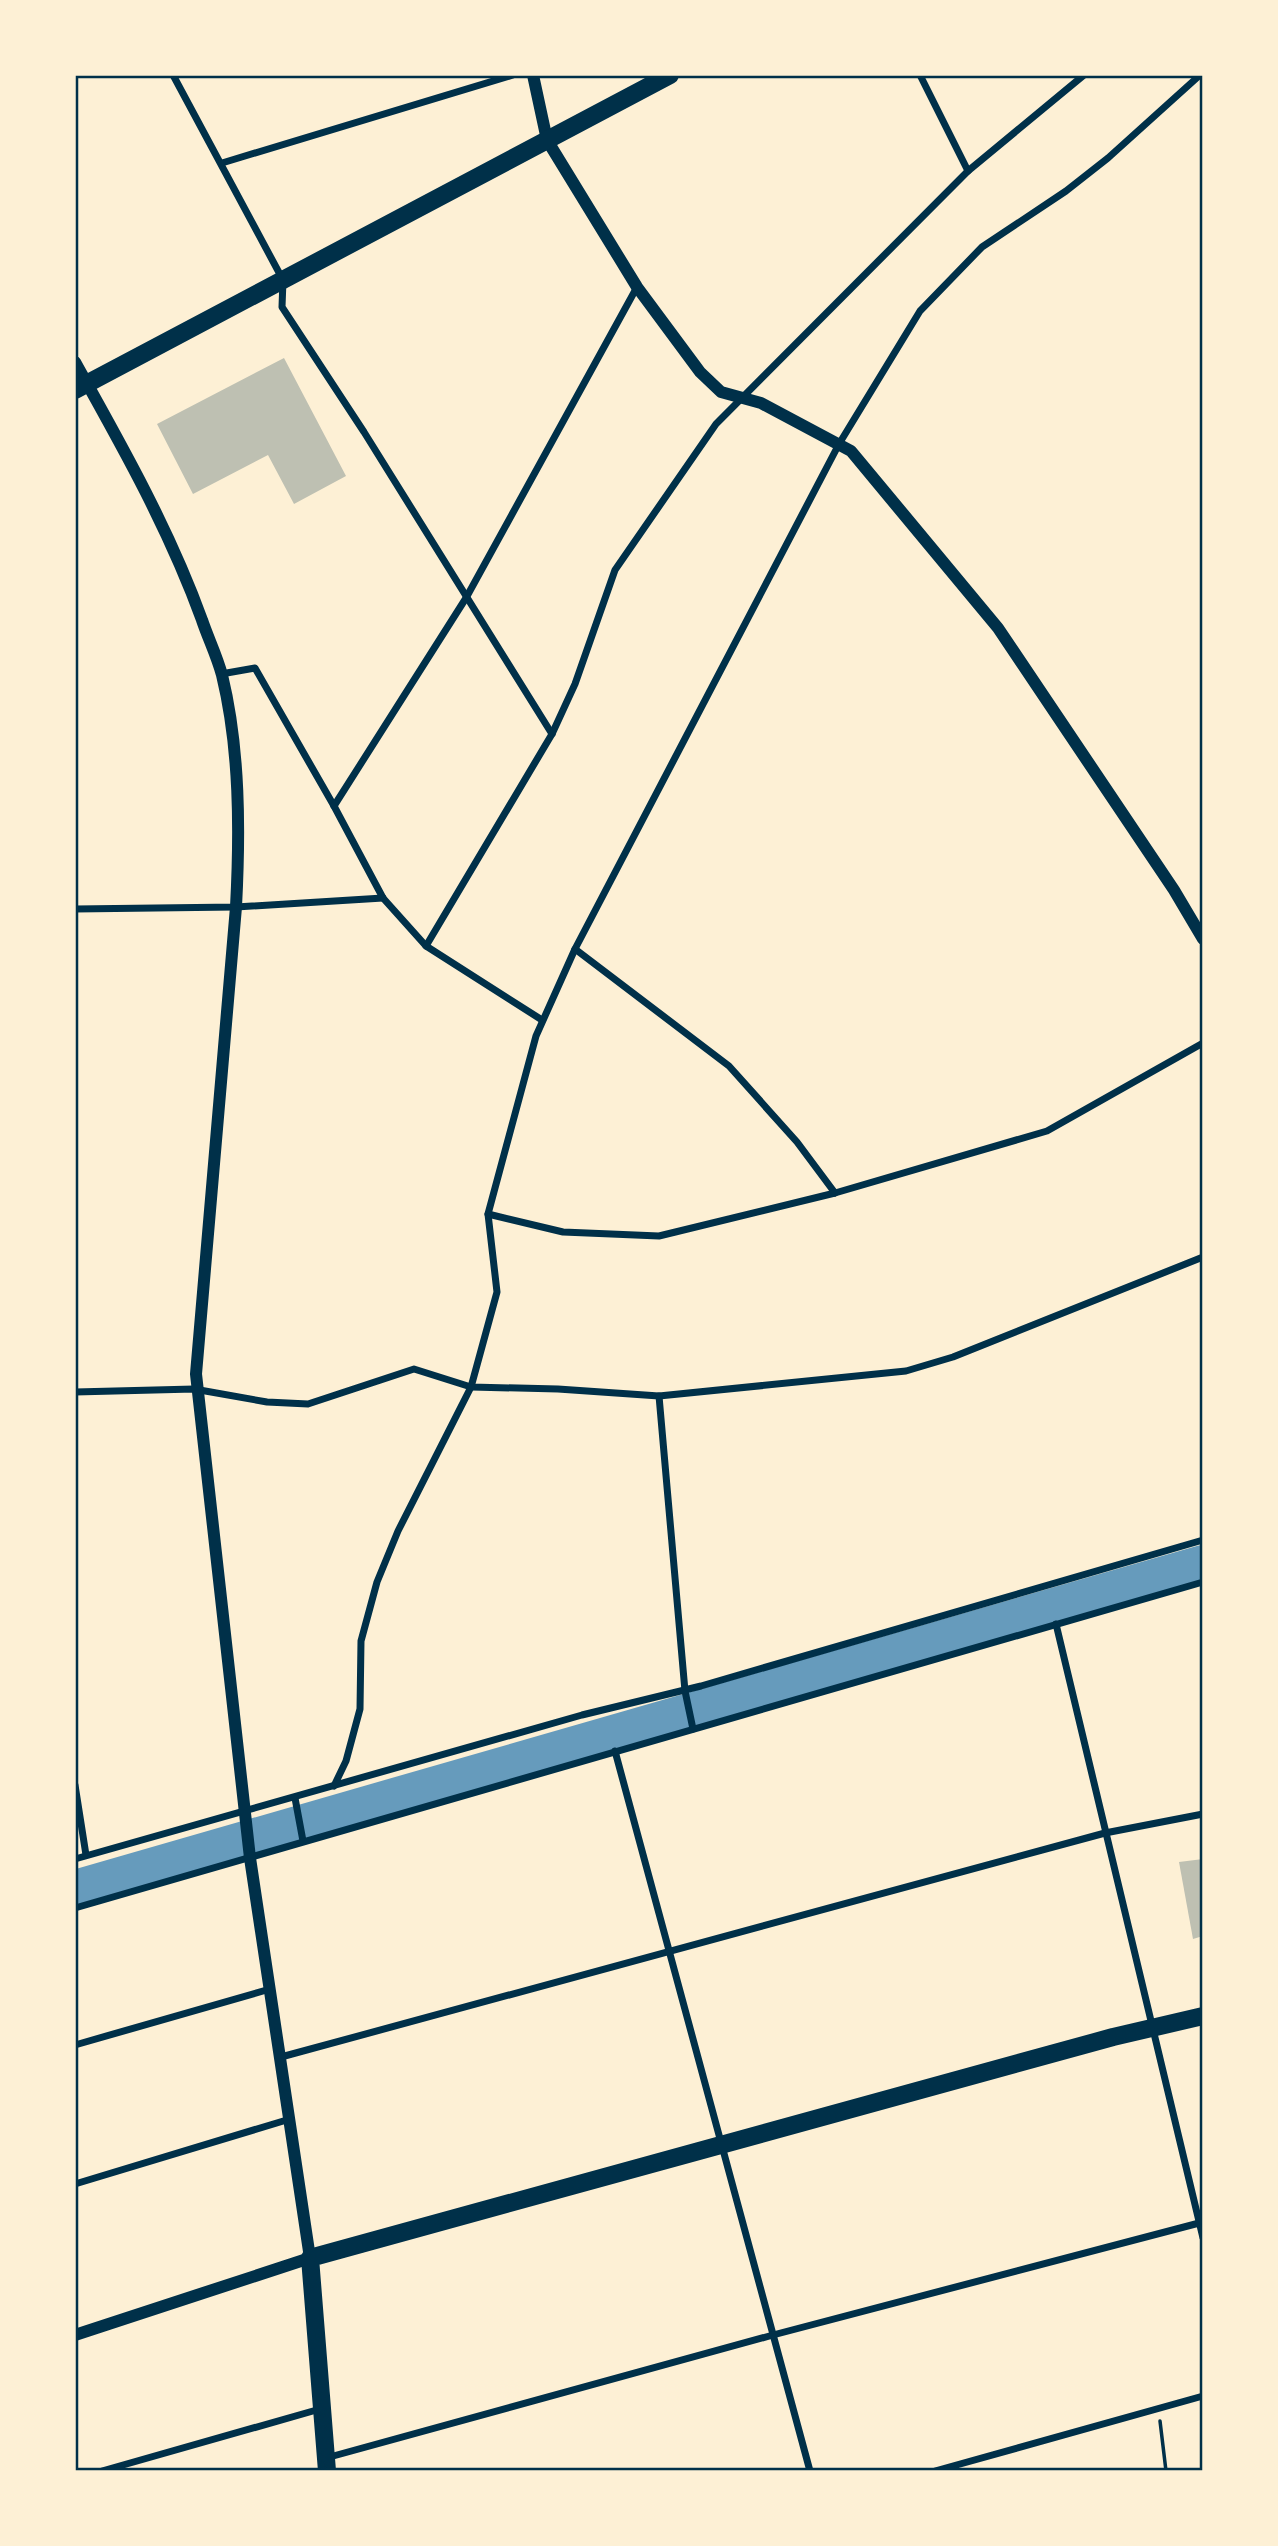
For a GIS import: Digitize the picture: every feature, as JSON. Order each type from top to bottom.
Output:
[{"type":"main road","points":[[81,387],[670,75]]},
{"type":"main road","points":[[326,2465],[310,2258],[723,2143],[1153,2027],[1203,2016]]},
{"type":"street","points":[[173,75],[283,279],[282,307],[364,432],[552,734]]},
{"type":"street","points":[[222,163],[513,75]]},
{"type":"street","points":[[533,75],[547,140],[637,287],[700,372],[721,392],[761,403],[851,451],[998,628],[1174,890],[1203,939]]},
{"type":"street","points":[[920,75],[968,171]]},
{"type":"street","points":[[426,946],[552,734],[575,684],[615,570],[716,424],[968,171],[1084,75]]},
{"type":"street","points":[[334,1786],[346,1761],[360,1709],[361,1641],[377,1582],[398,1531],[471,1387],[497,1292],[488,1214],[536,1036],[575,949],[839,444],[919,311],[982,247],[1066,191],[1108,158],[1200,75]]},
{"type":"street","points":[[334,806],[466,598],[637,287]]},
{"type":"street","points":[[75,362],[81,387],[160,517],[190,588],[221,674],[233,740],[239,853],[236,908],[197,1360],[197,1389],[250,1858],[310,2258],[75,2336]]},
{"type":"street","points":[[221,674],[255,668],[383,898],[426,946],[542,1020]]},
{"type":"street","points":[[75,909],[236,908],[383,898]]},
{"type":"street","points":[[575,949],[729,1066],[797,1142],[835,1193]]},
{"type":"street","points":[[488,1214],[563,1232],[659,1236],[835,1193],[1047,1130],[1203,1043]]},
{"type":"street","points":[[75,1392],[197,1389],[267,1402],[308,1404],[414,1369],[471,1387],[659,1395],[906,1371],[953,1357],[1203,1257]]},
{"type":"street","points":[[659,1395],[685,1693],[692,1725]]},
{"type":"street","points":[[75,1859],[244,1810],[295,1801],[334,1786],[582,1716],[685,1693],[1203,1540]]},
{"type":"street","points":[[75,1909],[615,1751],[692,1725],[1203,1582]]},
{"type":"street","points":[[1056,1625],[1203,2238]]},
{"type":"street","points":[[615,1751],[810,2471]]},
{"type":"street","points":[[75,1785],[86,1856]]},
{"type":"street","points":[[295,1801],[303,1841]]},
{"type":"street","points":[[281,2057],[1105,1833],[1203,1814]]},
{"type":"street","points":[[75,2045],[270,1989]]},
{"type":"street","points":[[75,2184],[290,2119]]},
{"type":"street","points":[[326,2465],[773,2335],[1201,2222]]},
{"type":"street","points":[[935,2471],[1203,2396]]},
{"type":"street","points":[[102,2471],[323,2409]]},
{"type":"path","points":[[1159,2408],[1166,2471]]},
{"type":"building","points":[[284,358],[346,476],[294,504],[268,455],[193,494],[157,424]]},
{"type":"building","points":[[1203,1859],[1203,1936],[1193,1939],[1179,1862]]},
{"type":"waterway","points":[[75,1889],[1203,1564]]}]
